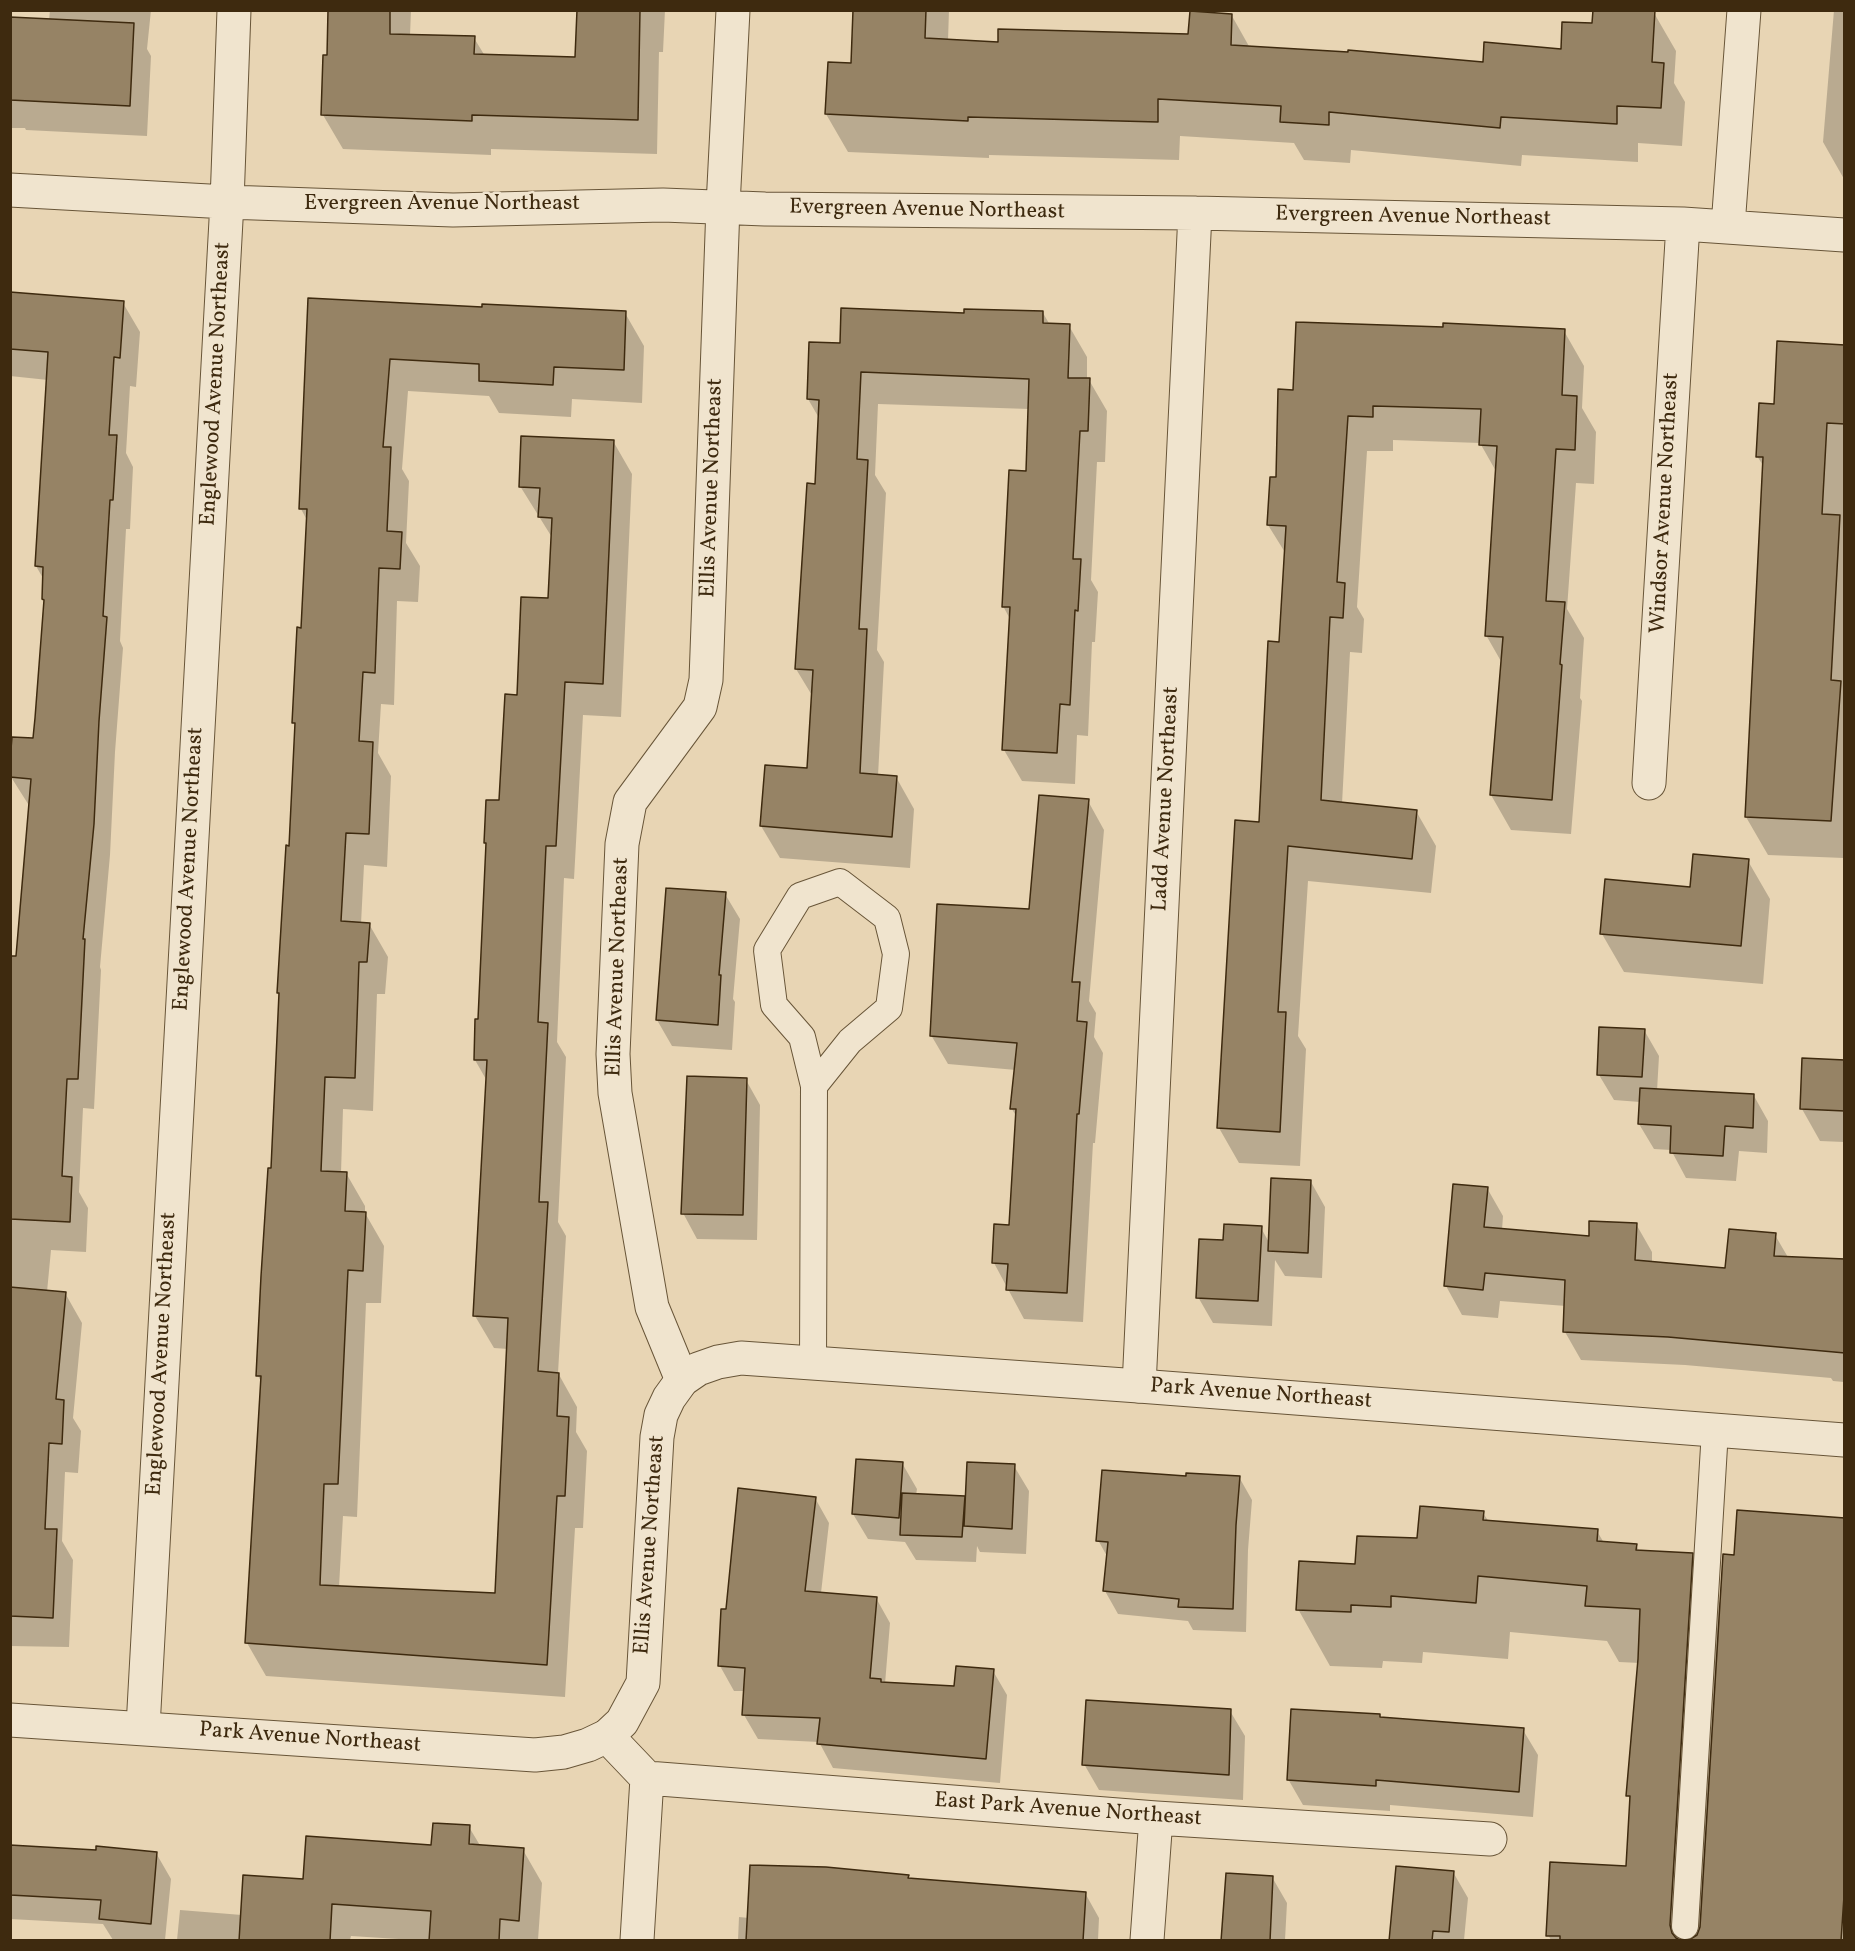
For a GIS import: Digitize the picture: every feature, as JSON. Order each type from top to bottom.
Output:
[{"type":"street","name":"Englewood Avenue Northeast","points":[[143,1727],[227,202],[234,10]]},
{"type":"street","name":"Ellis Avenue Northeast","points":[[607,1736],[622,1722],[643,1683],[657,1437],[661,1415],[669,1398],[682,1380],[652,1307],[615,1093],[613,1054],[622,844],[630,802],[700,707],[706,680],[723,206],[733,10]]},
{"type":"street","points":[[1728,226],[1744,10]]},
{"type":"street","name":"Evergreen Avenue Northeast","points":[[10,190],[227,202],[453,210],[663,204],[765,209],[1195,213],[1683,224],[1845,235]]},
{"type":"street","name":"Ladd Avenue Northeast","points":[[1139,1386],[1195,213]]},
{"type":"street","name":"Windsor Avenue Northeast","points":[[1649,783],[1683,224]]},
{"type":"street","name":"Park Avenue Northeast","points":[[682,1380],[698,1369],[718,1362],[741,1358],[1845,1440]]},
{"type":"street","name":"Park Avenue Northeast","points":[[10,1720],[143,1727],[535,1755],[564,1752],[588,1745],[607,1736]]},
{"type":"street","points":[[607,1736],[647,1779],[637,1941]]},
{"type":"street","name":"East Park Avenue Northeast","points":[[647,1779],[1156,1818],[1490,1839]]},
{"type":"street","points":[[1148,1941],[1156,1818]]},
{"type":"lane","points":[[813,1363],[814,1086],[802,1037],[774,1005],[767,950],[800,896],[840,882],[887,918],[896,954],[889,1008],[850,1041],[814,1086]]},
{"type":"lane","points":[[1685,1926],[1715,1430]]},
{"type":"building","points":[[328,10],[390,10],[390,34],[475,36],[474,54],[575,57],[577,10],[640,10],[638,120],[472,115],[472,121],[321,115],[323,55],[327,55]]},
{"type":"building","points":[[853,10],[926,10],[925,38],[998,42],[998,29],[1188,34],[1190,11],[1232,14],[1231,45],[1348,52],[1348,50],[1483,62],[1484,42],[1561,49],[1562,22],[1592,23],[1593,10],[1655,10],[1652,62],[1664,63],[1661,108],[1617,106],[1617,124],[1501,117],[1500,128],[1329,112],[1329,125],[1280,122],[1281,106],[1158,99],[1158,122],[968,117],[968,121],[825,114],[828,62],[851,63]]},
{"type":"building","points":[[10,17],[134,23],[130,106],[10,100]]},
{"type":"building","points":[[10,292],[124,301],[120,358],[114,357],[109,435],[117,435],[113,500],[110,500],[103,616],[107,617],[94,824],[83,939],[85,939],[78,1079],[67,1079],[62,1176],[72,1177],[70,1222],[10,1219],[10,956],[16,956],[31,779],[10,777],[10,761],[12,737],[33,738],[35,718],[44,600],[42,599],[43,567],[35,566],[48,352],[10,349]]},
{"type":"building","points":[[308,298],[482,307],[482,304],[626,311],[624,370],[554,367],[553,385],[479,381],[479,364],[390,359],[383,447],[391,447],[387,531],[402,532],[400,569],[379,568],[375,673],[363,672],[359,741],[373,742],[369,834],[346,833],[341,921],[370,923],[367,962],[359,962],[355,1078],[325,1077],[321,1171],[347,1172],[345,1211],[366,1212],[363,1271],[348,1270],[338,1484],[324,1484],[320,1585],[495,1593],[508,1318],[473,1316],[487,1060],[474,1060],[475,1019],[478,1019],[486,800],[499,800],[505,694],[517,695],[521,597],[548,598],[552,518],[538,517],[540,488],[519,487],[521,436],[614,440],[603,684],[565,682],[556,846],[546,846],[538,1022],[548,1023],[539,1202],[548,1202],[538,1371],[559,1373],[557,1416],[569,1417],[565,1496],[557,1496],[547,1665],[245,1643],[261,1376],[256,1376],[261,1276],[268,1168],[271,1168],[279,993],[277,993],[286,845],[289,846],[297,627],[301,628],[307,509],[299,509]]},
{"type":"building","points":[[841,308],[964,313],[964,309],[1043,311],[1043,323],[1070,324],[1068,378],[1090,378],[1088,431],[1080,431],[1073,559],[1081,559],[1078,611],[1075,610],[1070,705],[1060,704],[1057,753],[1002,750],[1010,607],[1002,607],[1009,470],[1026,471],[1029,379],[861,372],[857,459],[868,460],[859,629],[867,629],[860,773],[897,776],[892,837],[760,826],[765,765],[807,768],[813,670],[795,669],[807,483],[815,484],[819,400],[807,399],[809,342],[840,343]]},
{"type":"building","points":[[1296,322],[1443,327],[1443,323],[1565,329],[1562,395],[1577,396],[1575,450],[1556,449],[1546,601],[1565,602],[1552,800],[1490,795],[1503,637],[1485,636],[1497,446],[1479,445],[1481,409],[1373,406],[1373,417],[1348,416],[1337,582],[1345,583],[1343,618],[1330,617],[1321,800],[1417,810],[1412,859],[1288,846],[1278,1012],[1286,1012],[1280,1132],[1217,1128],[1235,820],[1259,822],[1268,641],[1279,642],[1286,526],[1267,525],[1270,477],[1276,477],[1278,389],[1293,390]]},
{"type":"building","points":[[1777,341],[1845,345],[1845,424],[1827,423],[1822,514],[1840,515],[1831,680],[1841,681],[1831,821],[1745,817],[1763,457],[1756,457],[1759,403],[1774,404]]},
{"type":"building","points":[[1039,795],[1089,799],[1072,982],[1080,982],[1077,1021],[1087,1022],[1079,1114],[1077,1114],[1067,1293],[1006,1290],[1008,1264],[992,1263],[994,1224],[1009,1225],[1016,1109],[1010,1109],[1017,1043],[930,1036],[937,904],[1029,909]]},
{"type":"building","points":[[1693,854],[1749,859],[1741,946],[1600,934],[1605,879],[1690,887]]},
{"type":"building","points":[[666,888],[726,892],[719,975],[721,975],[718,1025],[656,1020]]},
{"type":"building","points":[[1599,1027],[1645,1029],[1642,1077],[1597,1075]]},
{"type":"building","points":[[1802,1058],[1845,1060],[1845,1111],[1800,1109]]},
{"type":"building","points":[[687,1076],[747,1078],[743,1215],[681,1214]]},
{"type":"building","points":[[1640,1088],[1754,1094],[1753,1128],[1725,1126],[1723,1156],[1670,1153],[1671,1126],[1638,1124]]},
{"type":"building","points":[[1271,1178],[1311,1180],[1308,1253],[1268,1251]]},
{"type":"building","points":[[1453,1184],[1488,1187],[1484,1227],[1589,1236],[1589,1221],[1637,1223],[1635,1260],[1725,1268],[1729,1229],[1776,1233],[1774,1256],[1845,1259],[1845,1353],[1668,1337],[1563,1332],[1565,1280],[1485,1273],[1483,1290],[1444,1286]]},
{"type":"building","points":[[1224,1224],[1262,1226],[1258,1301],[1196,1298],[1199,1239],[1223,1240]]},
{"type":"building","points":[[10,1287],[66,1292],[56,1399],[64,1400],[62,1444],[49,1443],[45,1529],[57,1529],[53,1618],[10,1616]]},
{"type":"building","points":[[856,1459],[903,1462],[899,1518],[852,1514]]},
{"type":"building","points":[[967,1462],[1015,1464],[1012,1529],[964,1526]]},
{"type":"building","points":[[1102,1470],[1186,1476],[1186,1473],[1240,1476],[1233,1609],[1178,1607],[1179,1599],[1103,1591],[1108,1542],[1096,1541]]},
{"type":"building","points":[[738,1488],[816,1497],[805,1591],[877,1597],[870,1678],[881,1679],[881,1682],[954,1686],[956,1666],[994,1669],[986,1759],[817,1744],[820,1718],[742,1715],[745,1668],[718,1666],[721,1609],[726,1609]]},
{"type":"building","points":[[902,1493],[965,1496],[962,1537],[900,1535]]},
{"type":"building","points":[[1420,1506],[1484,1511],[1483,1520],[1598,1529],[1597,1541],[1637,1544],[1636,1550],[1693,1553],[1670,1925],[1672,1933],[1682,1941],[1560,1941],[1560,1936],[1546,1936],[1550,1862],[1626,1866],[1630,1796],[1626,1796],[1640,1609],[1585,1606],[1587,1586],[1478,1576],[1476,1603],[1391,1596],[1391,1607],[1351,1605],[1351,1612],[1296,1610],[1299,1561],[1355,1564],[1357,1536],[1417,1538]]},
{"type":"building","points":[[1737,1510],[1845,1518],[1845,1881],[1841,1941],[1687,1941],[1697,1935],[1700,1927],[1723,1554],[1734,1555]]},
{"type":"building","points":[[1086,1700],[1231,1709],[1229,1775],[1082,1765]]},
{"type":"building","points":[[1291,1709],[1380,1714],[1380,1717],[1524,1728],[1519,1792],[1376,1780],[1376,1786],[1287,1780]]},
{"type":"building","points":[[433,1823],[470,1825],[469,1844],[524,1848],[519,1921],[500,1919],[499,1941],[429,1941],[431,1911],[332,1904],[330,1941],[239,1941],[243,1875],[303,1879],[306,1836],[431,1845]]},
{"type":"building","points":[[10,1845],[96,1850],[96,1846],[157,1852],[151,1924],[99,1919],[101,1900],[10,1895]]},
{"type":"building","points":[[750,1865],[826,1867],[909,1875],[908,1878],[1086,1892],[1083,1941],[746,1941]]},
{"type":"building","points":[[1396,1866],[1454,1871],[1449,1932],[1433,1931],[1432,1941],[1389,1941]]},
{"type":"building","points":[[1226,1873],[1273,1876],[1270,1941],[1221,1941]]}]
